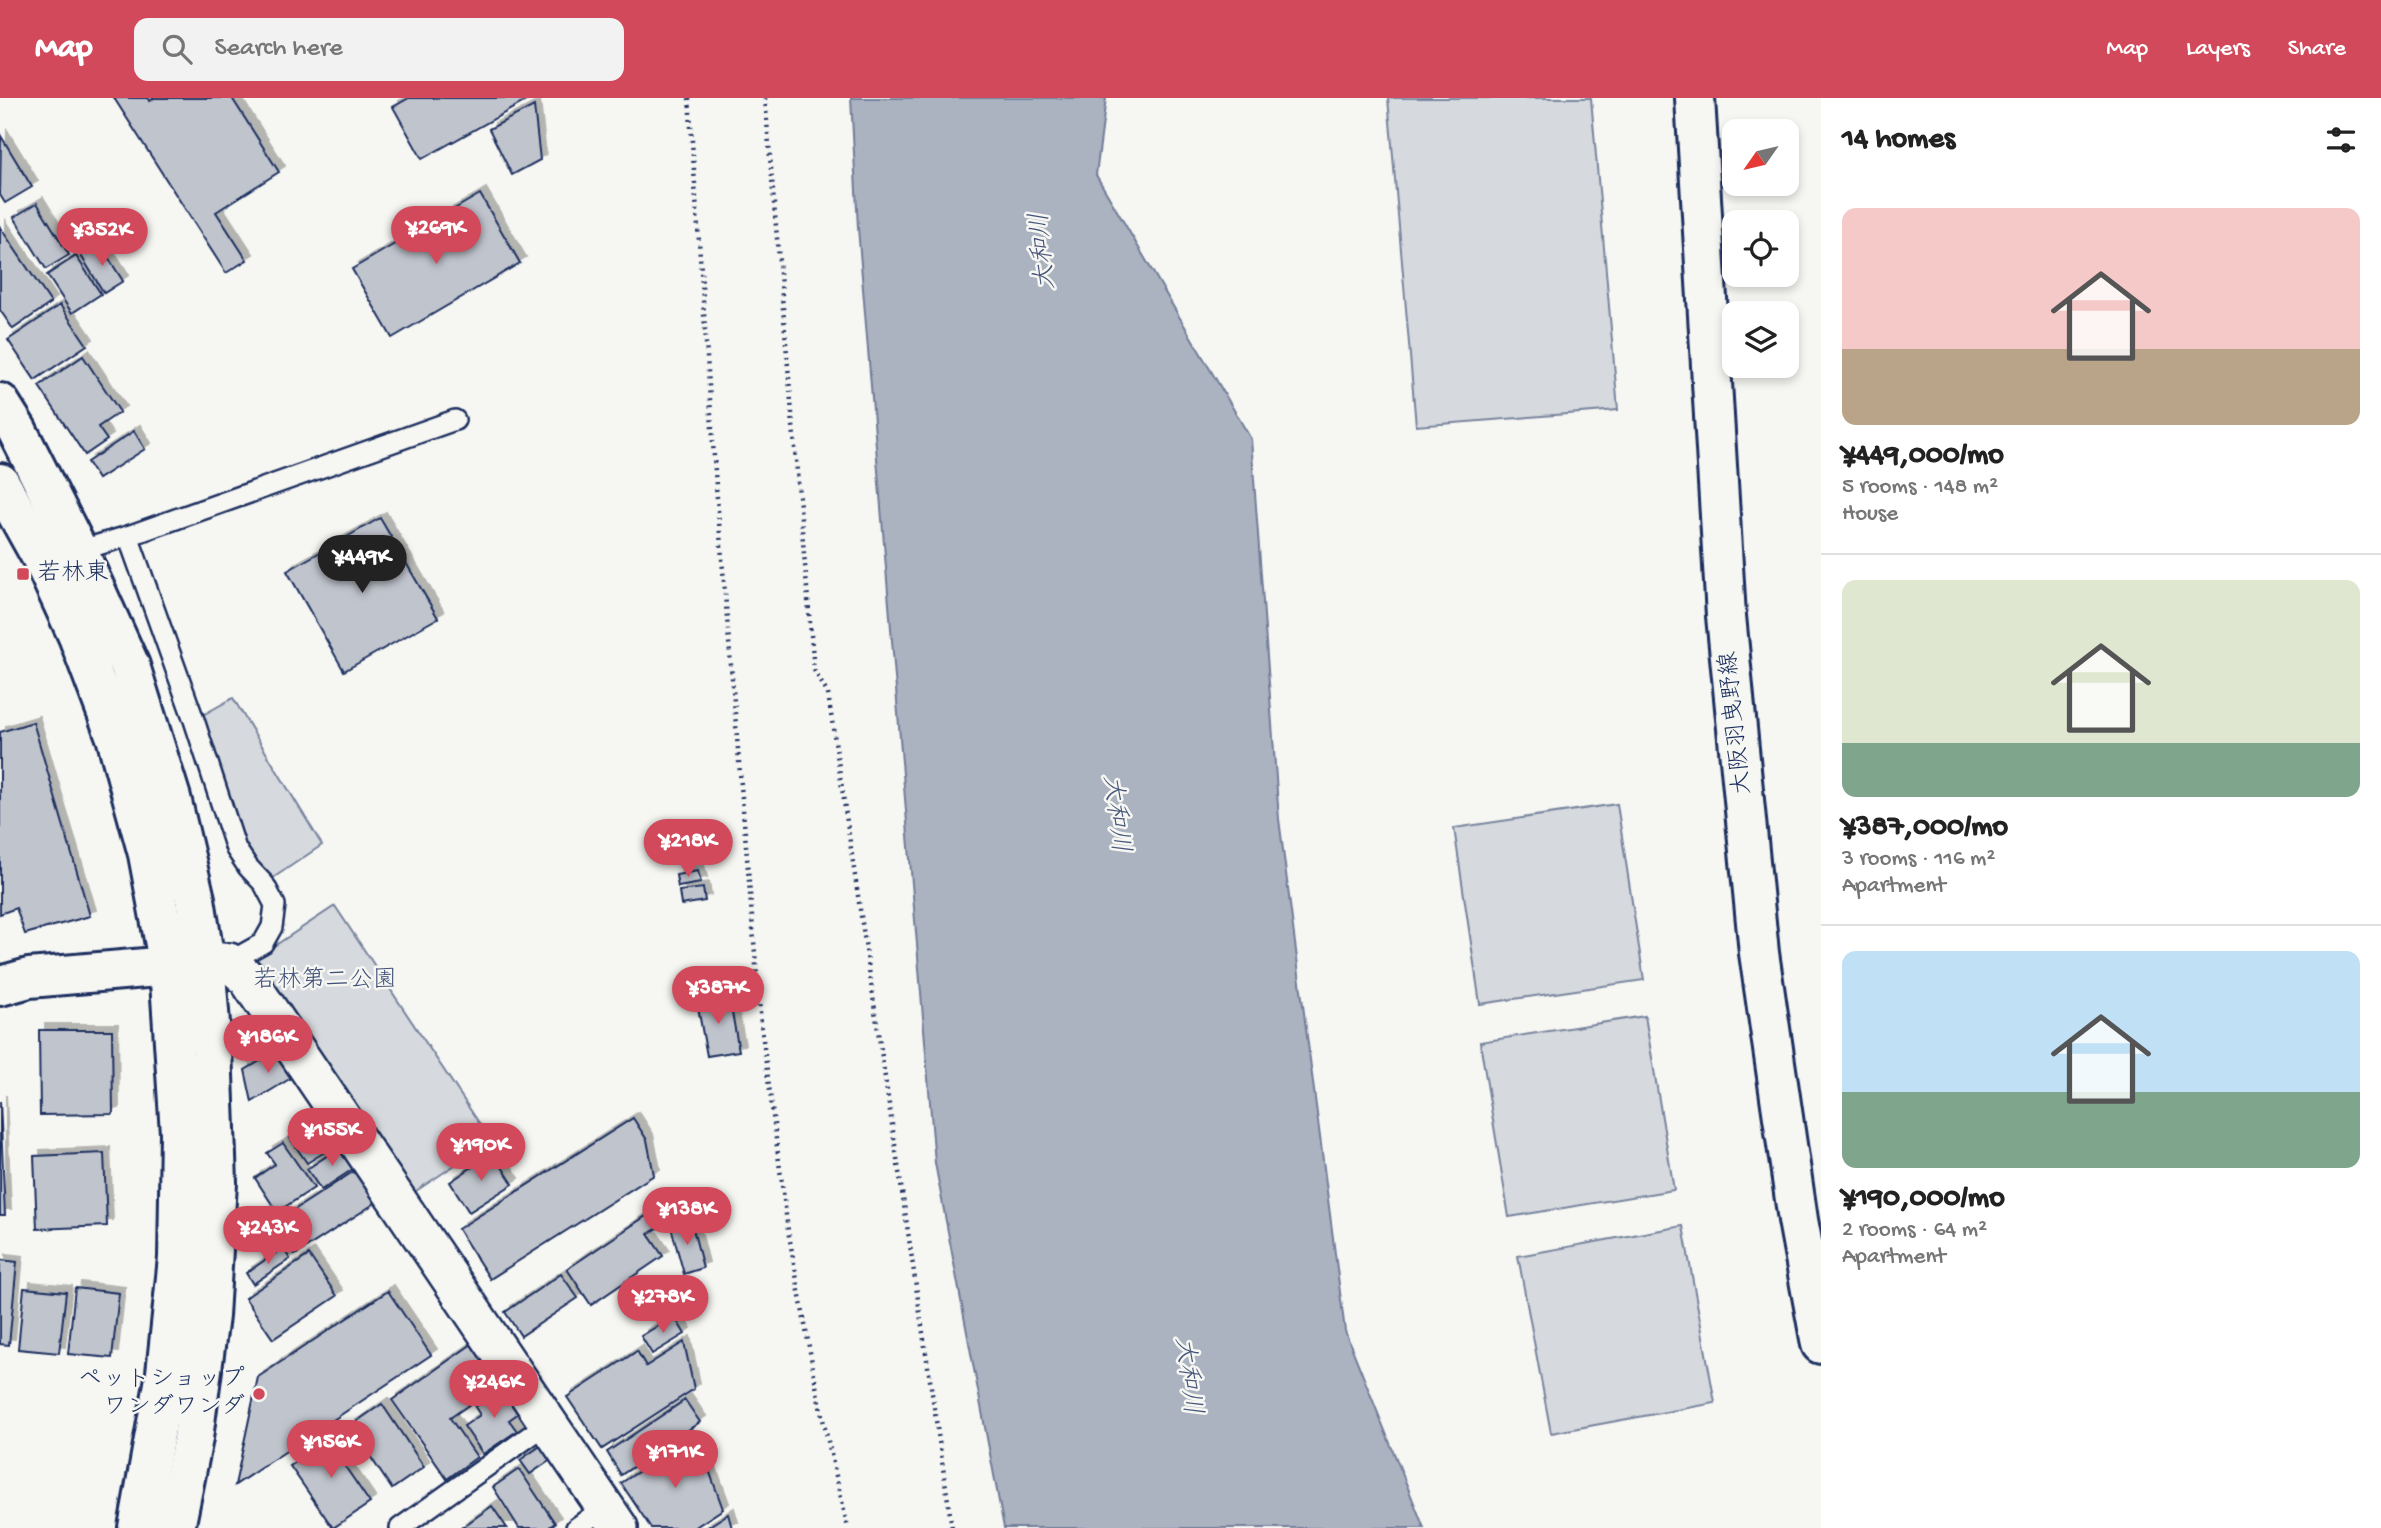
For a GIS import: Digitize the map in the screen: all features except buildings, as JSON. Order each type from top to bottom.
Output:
[{"type":"street","name":"大阪羽曳野線","points":[[1695,98],[1726,616],[1759,953],[1798,1220],[1821,1344]]},
{"type":"street","points":[[0,402],[78,551],[130,666],[171,798],[195,899],[212,1048],[217,1183],[209,1316],[193,1438],[175,1528]]},
{"type":"street","points":[[0,483],[44,562],[78,636],[116,737],[148,854],[201,964],[180,1133],[178,1258],[166,1373],[138,1528]]},
{"type":"street","points":[[0,986],[29,978],[201,964],[247,978],[612,1518]]},
{"type":"lane","points":[[78,551],[128,536],[455,420]]},
{"type":"lane","points":[[128,536],[194,720],[236,849],[247,867],[264,884],[275,905],[272,928],[263,943],[201,964]]},
{"type":"lane","points":[[400,1528],[548,1423]]},
{"type":"lane","points":[[576,1528],[612,1518]]},
{"type":"path","points":[[688,98],[716,486],[761,1025],[788,1230],[819,1402],[848,1528]]},
{"type":"path","points":[[765,98],[814,670],[828,694],[952,1528]]},
{"type":"green space","points":[[1388,98],[1591,98],[1618,410],[1416,426]]},
{"type":"green space","points":[[233,698],[322,845],[264,884],[248,867],[194,720]]},
{"type":"green space","points":[[1617,804],[1644,980],[1480,1004],[1454,828]]},
{"type":"green space","name":"若林第二公園","points":[[335,906],[491,1141],[413,1193],[250,962]]},
{"type":"green space","points":[[1645,1016],[1674,1190],[1509,1217],[1480,1042]]},
{"type":"green space","points":[[1683,1226],[1715,1403],[1551,1433],[1518,1256]]},
{"type":"water","name":"大和川","points":[[851,98],[1106,98],[1096,175],[1251,439],[1279,819],[1345,1331],[1424,1528],[1004,1528],[935,1163],[858,228]]},
{"type":"place","name":"若林東","points":[[23,574]]},
{"type":"place","name":"ペットショップ ワンダワンダ","points":[[259,1394]]}]
